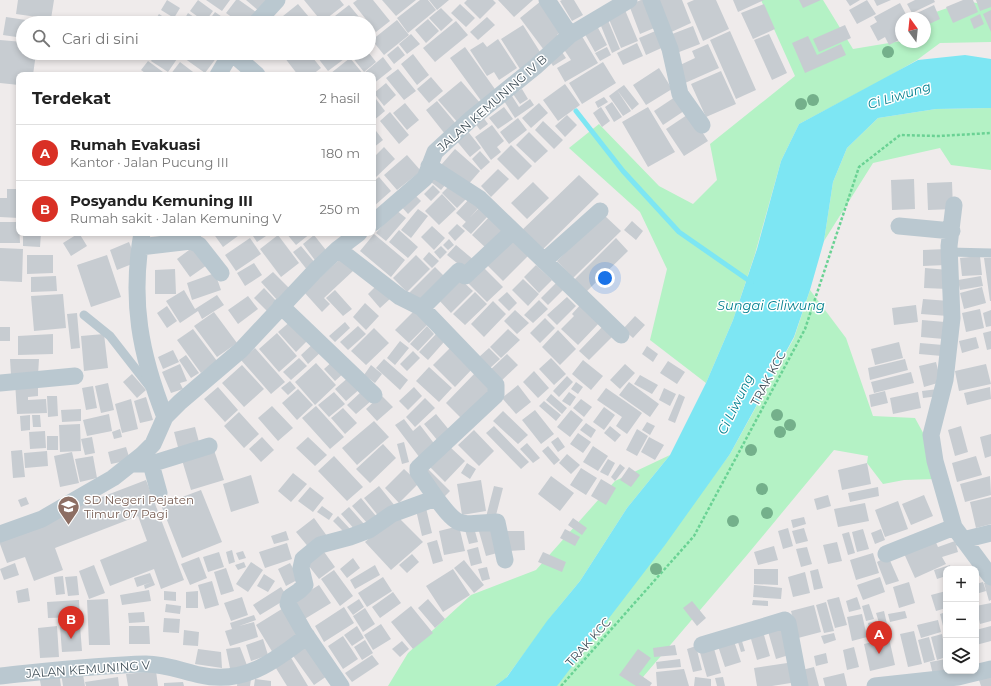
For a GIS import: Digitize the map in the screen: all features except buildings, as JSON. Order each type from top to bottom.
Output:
[{"type":"street","points":[[262,16],[277,0]]},
{"type":"street","points":[[547,0],[570,35]]},
{"type":"street","name":"JALAN KEMUNING IV B","points":[[376,217],[425,178],[435,152],[447,139],[535,67],[570,35],[629,0]]},
{"type":"street","points":[[651,0],[670,49],[680,94],[702,125]]},
{"type":"street","points":[[220,72],[228,60]]},
{"type":"street","points":[[240,60],[254,72]]},
{"type":"street","points":[[429,166],[480,199],[621,335]]},
{"type":"street","points":[[954,206],[949,252],[952,318],[945,380],[931,435],[935,461],[959,533],[991,577]]},
{"type":"street","points":[[544,261],[600,211]]},
{"type":"street","points":[[899,226],[952,231]]},
{"type":"street","points":[[422,308],[459,271],[465,276],[513,231]]},
{"type":"street","points":[[0,534],[42,519],[113,478],[142,456],[153,444],[165,417],[180,402],[241,350],[281,306],[338,249],[355,236]]},
{"type":"street","points":[[165,417],[146,360],[138,321],[136,284],[141,240],[191,241],[199,245],[221,273]]},
{"type":"street","points":[[338,249],[400,296],[422,308],[496,385],[496,395],[418,468],[418,472],[452,519],[461,524],[497,522],[505,560]]},
{"type":"street","points":[[281,306],[374,395]]},
{"type":"street","points":[[0,383],[75,376]]},
{"type":"street","points":[[132,464],[151,464],[209,446]]},
{"type":"street","points":[[151,464],[160,493]]},
{"type":"street","points":[[341,686],[307,636],[288,604],[290,597],[299,591],[305,584],[300,568],[303,559],[320,545],[369,530],[392,514],[436,498]]},
{"type":"street","points":[[886,554],[959,533],[991,532]]},
{"type":"street","points":[[702,645],[785,620],[788,623],[800,686]]},
{"type":"street","name":"JALAN KEMUNING V","points":[[0,676],[92,667],[158,664],[222,682],[257,670],[273,661],[307,636]]},
{"type":"street","points":[[875,686],[958,677],[991,669]]},
{"type":"lane","points":[[949,252],[991,253]]},
{"type":"lane","points":[[84,315],[110,336],[156,393]]},
{"type":"path","name":"TRAK KCC","points":[[561,686],[694,536],[805,329],[859,167],[900,135],[939,136],[991,134]]},
{"type":"green space","points":[[761,0],[823,0],[853,49],[895,42],[895,48],[931,48],[931,14],[967,1],[991,6],[991,42],[940,43],[917,60],[886,78],[799,124],[781,161],[755,254],[733,320],[706,383],[650,340],[667,269],[640,212],[569,148],[599,124],[659,186],[693,204],[717,180],[710,144],[795,76]]},
{"type":"green space","points":[[991,108],[991,170],[951,165],[940,148],[873,163],[824,241],[833,182],[847,148],[878,118],[936,109]]},
{"type":"green space","points":[[810,290],[846,338],[873,416],[915,418],[927,440],[936,479],[904,480],[883,484],[867,463],[868,456],[834,450],[643,677],[648,686],[556,686],[730,454],[794,338]]},
{"type":"green space","points":[[670,455],[627,508],[580,581],[557,609],[506,678],[495,686],[388,686],[408,653],[471,595],[536,570],[615,481]]},
{"type":"water","name":"Sungai Ciliwung","points":[[965,55],[991,59],[991,108],[936,109],[878,118],[847,148],[833,182],[824,241],[810,290],[794,337],[730,454],[665,545],[557,686],[495,686],[507,677],[547,621],[580,581],[627,508],[670,455],[706,383],[733,320],[757,249],[781,161],[799,124],[918,60]]},
{"type":"waterway","points":[[576,111],[623,171],[679,232],[751,282]]},
{"type":"place","name":"SD Negeri Pejaten Timur 07 Pagi","points":[[69,526]]},
{"type":"place","name":"Posyandu Kemuning III","points":[[71,639]]},
{"type":"place","name":"Rumah Evakuasi","points":[[879,654]]},
{"type":"water label","name":"Ci Liwung","points":[[899,95]]},
{"type":"water label","name":"Ci Liwung","points":[[735,404]]}]
